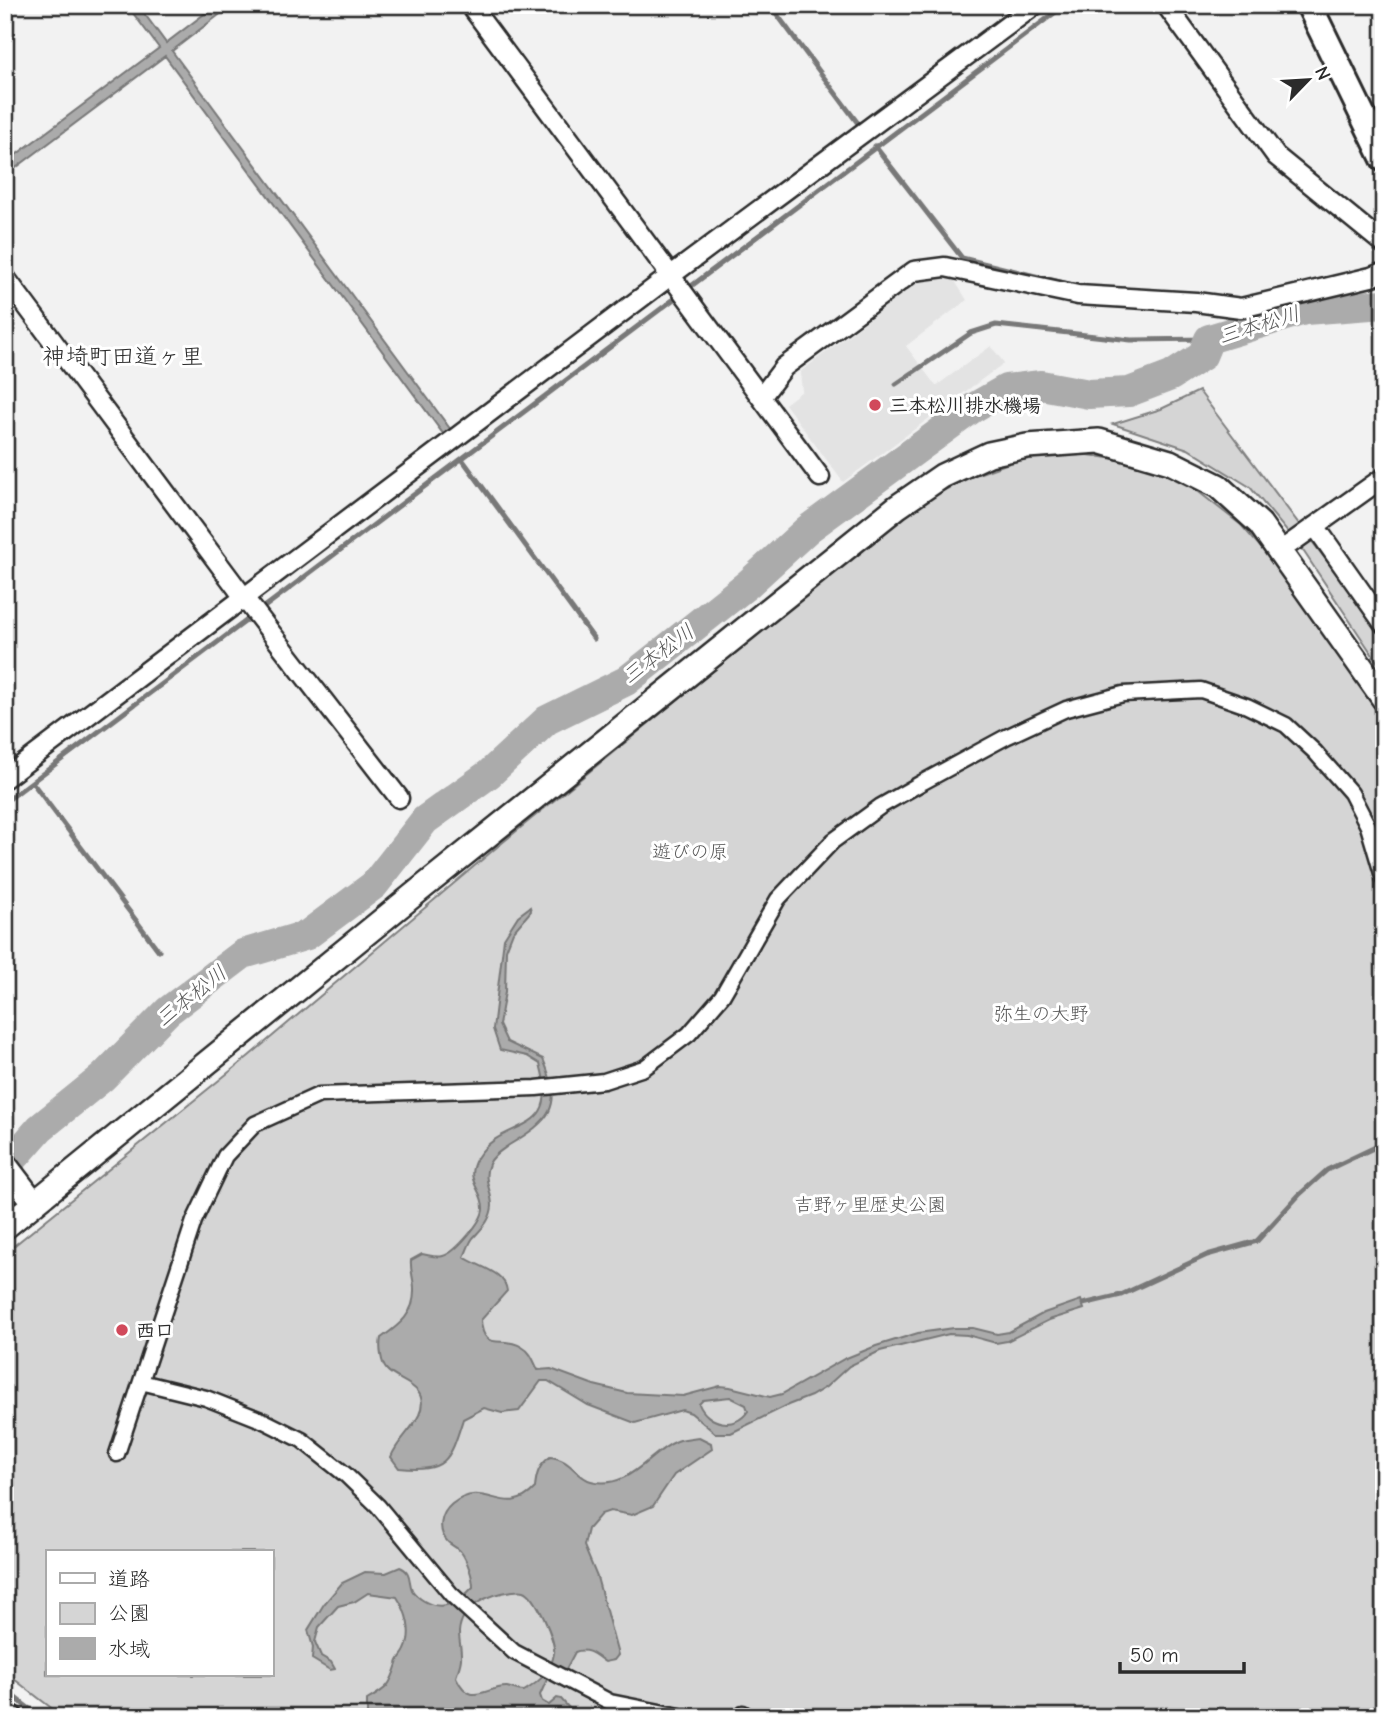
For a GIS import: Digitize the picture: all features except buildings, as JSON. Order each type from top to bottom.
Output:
[{"type":"main road","points":[[1310,6],[1384,159]]},
{"type":"street","points":[[470,5],[820,477]]},
{"type":"street","points":[[5,778],[252,608],[678,286],[1035,5]]},
{"type":"street","points":[[1166,5],[1276,156],[1384,244]]},
{"type":"street","points":[[762,396],[784,368],[914,271],[945,267],[1078,295],[1196,302],[1241,308],[1384,272]]},
{"type":"street","points":[[5,277],[252,608],[399,798]]},
{"type":"street","points":[[5,1227],[28,1195],[422,888],[897,507],[942,477],[989,454],[1027,446],[1098,441],[1170,461],[1218,486],[1260,524],[1384,699]]},
{"type":"street","points":[[1280,551],[1384,477]]},
{"type":"street","points":[[1315,526],[1384,624]]},
{"type":"street","points":[[117,1454],[194,1221],[225,1156],[255,1124],[319,1095],[536,1088],[604,1081],[644,1068],[689,1034],[722,996],[778,900],[833,841],[881,806],[923,782],[1006,737],[1066,709],[1122,694],[1200,690],[1247,706],[1286,725],[1315,752],[1351,793],[1368,826],[1384,880]]},
{"type":"street","points":[[5,1165],[28,1195]]},
{"type":"street","points":[[141,1382],[206,1398],[264,1421],[302,1440],[346,1475],[378,1506],[451,1594],[514,1652],[610,1702],[685,1717]]},
{"type":"street","points":[[5,1710],[14,1717]]},
{"type":"shaded area","points":[[953,278],[967,300],[906,346],[936,386],[991,346],[1004,363],[843,482],[785,404],[802,391],[800,372],[922,279]]},
{"type":"green space","points":[[1199,391],[1384,637],[1384,672],[1304,552],[1250,487],[1188,449],[1113,424],[1161,409]]},
{"type":"green space","name":"吉野ヶ里歴史公園","points":[[1075,453],[1129,461],[1186,482],[1241,525],[1279,568],[1384,720],[1384,1717],[63,1717],[5,1672],[5,1253],[249,1056],[497,847],[920,502],[975,475],[1026,457]]},
{"type":"water","points":[[127,5],[138,5],[166,43],[216,5],[232,5],[172,51],[451,430],[444,435],[165,56],[5,176],[5,163],[159,48]]},
{"type":"water","points":[[530,907],[531,911],[513,932],[506,950],[505,992],[499,1025],[507,1042],[543,1059],[552,1090],[552,1101],[549,1111],[535,1128],[498,1153],[491,1161],[487,1169],[492,1200],[490,1216],[472,1240],[464,1257],[496,1274],[505,1284],[507,1291],[481,1320],[486,1337],[490,1340],[522,1347],[530,1354],[538,1370],[551,1369],[594,1385],[627,1393],[683,1396],[720,1386],[770,1397],[782,1394],[844,1359],[918,1333],[973,1328],[997,1334],[1009,1332],[1044,1313],[1081,1300],[1084,1309],[1049,1320],[1007,1341],[996,1343],[967,1335],[949,1334],[880,1351],[849,1366],[826,1387],[811,1396],[731,1433],[715,1433],[691,1413],[682,1410],[635,1423],[588,1405],[548,1381],[541,1381],[519,1411],[502,1413],[484,1408],[463,1419],[450,1454],[437,1466],[399,1468],[391,1457],[419,1415],[421,1397],[412,1386],[385,1367],[380,1342],[381,1338],[405,1318],[412,1305],[414,1289],[411,1260],[422,1254],[435,1257],[448,1254],[467,1236],[483,1209],[472,1173],[477,1158],[488,1145],[537,1116],[543,1105],[545,1088],[540,1064],[527,1056],[500,1050],[493,1029],[504,938],[518,916]],"holes":[[[730,1397],[746,1405],[748,1411],[729,1423],[708,1416],[699,1404],[703,1400]]]},
{"type":"water","points":[[699,1437],[711,1443],[712,1449],[674,1475],[653,1506],[632,1515],[610,1511],[601,1514],[588,1529],[584,1546],[597,1577],[618,1655],[614,1660],[605,1662],[587,1651],[575,1652],[565,1671],[548,1677],[540,1695],[542,1701],[549,1705],[557,1698],[561,1699],[577,1717],[367,1717],[367,1700],[387,1686],[409,1637],[404,1609],[397,1597],[368,1593],[354,1602],[338,1606],[319,1627],[315,1642],[321,1656],[331,1662],[335,1669],[330,1670],[312,1659],[313,1647],[308,1630],[324,1604],[342,1583],[365,1572],[386,1573],[400,1567],[408,1574],[416,1595],[438,1606],[456,1601],[473,1587],[463,1555],[448,1542],[441,1528],[448,1508],[464,1497],[475,1495],[514,1501],[524,1497],[535,1488],[539,1470],[550,1457],[563,1461],[591,1481],[617,1481],[638,1469],[667,1446],[680,1440]],"holes":[[[514,1591],[524,1591],[534,1601],[552,1639],[553,1659],[539,1680],[524,1691],[507,1687],[479,1694],[467,1692],[456,1677],[461,1660],[461,1623],[478,1602]]]},
{"type":"waterway","points":[[770,5],[857,122]]},
{"type":"waterway","points":[[5,802],[1065,5]]},
{"type":"waterway","points":[[875,146],[962,258],[1081,287]]},
{"type":"waterway","name":"三本松川","points":[[5,1168],[40,1128],[103,1077],[168,1011],[243,954],[307,935],[374,885],[425,820],[489,774],[547,720],[626,681],[748,584],[808,529],[973,408],[1006,389],[1041,385],[1089,394],[1129,392],[1171,376],[1202,356],[1209,339],[1305,310],[1384,304]]},
{"type":"waterway","points":[[896,384],[971,333],[996,325],[1131,340],[1209,339]]},
{"type":"waterway","points":[[462,459],[594,639]]},
{"type":"waterway","points":[[32,782],[159,951]]},
{"type":"waterway","points":[[1083,1304],[1121,1295],[1207,1255],[1257,1241],[1299,1195],[1327,1170],[1384,1143]]},
{"type":"waterway","points":[[5,1690],[40,1717]]},
{"type":"place","name":"三本松川排水機場","points":[[875,405]]},
{"type":"place","name":"西口","points":[[122,1330]]},
{"type":"district","name":"神埼町田道ヶ里","points":[[123,356]]},
{"type":"park label","name":"遊びの原","points":[[690,851]]},
{"type":"park label","name":"弥生の大野","points":[[1041,1013]]}]
